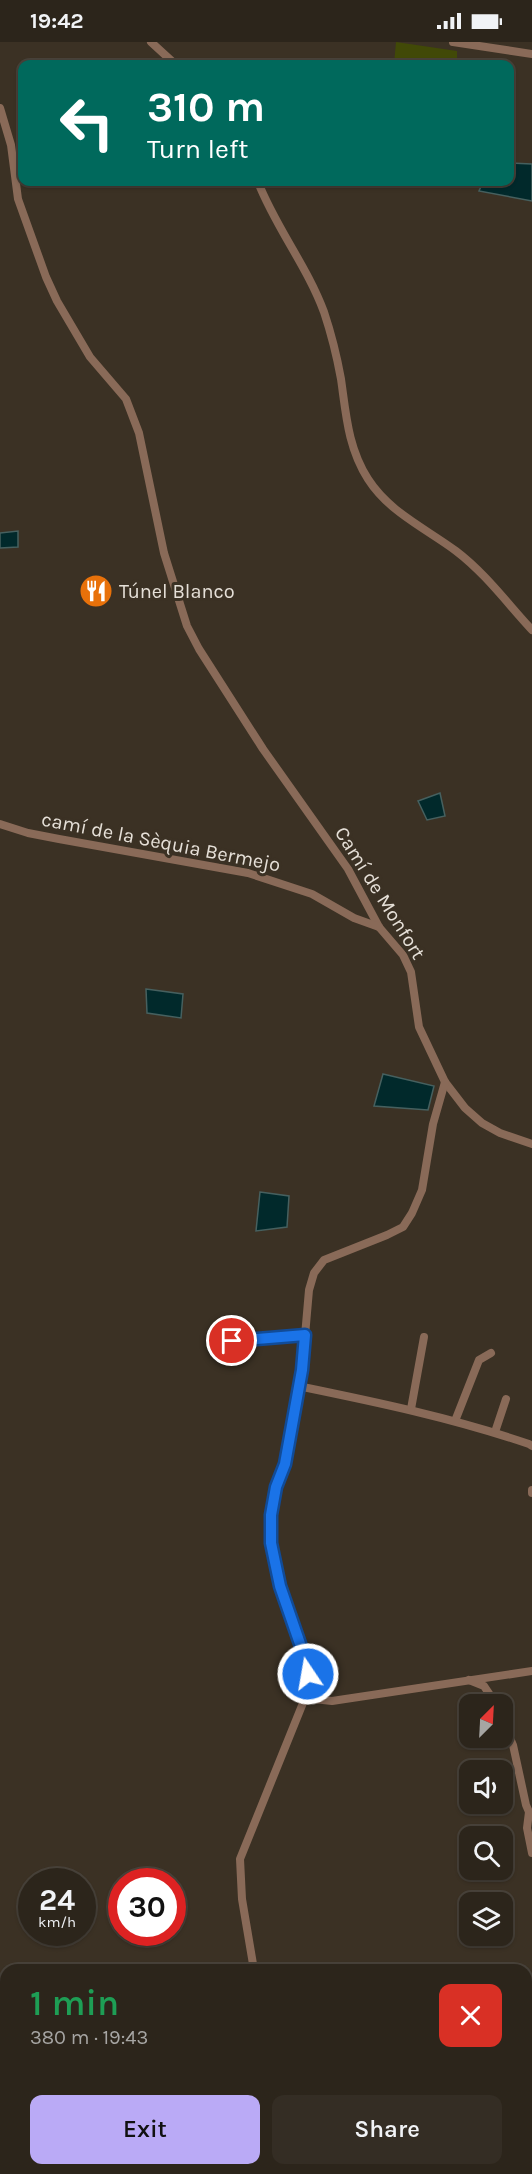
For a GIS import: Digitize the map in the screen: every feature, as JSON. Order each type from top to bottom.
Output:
[{"type":"street","points":[[151,42],[171,60]]},
{"type":"street","points":[[453,42],[532,54]]},
{"type":"street","name":"Camí de Monfort","points":[[0,108],[11,145],[18,199],[46,277],[57,301],[90,357],[126,399],[140,433],[164,553],[187,626],[246,724],[348,869],[379,927],[403,955],[411,972],[418,1027],[445,1082],[465,1108],[482,1123],[500,1133],[532,1144]]},
{"type":"street","points":[[260,186],[268,206],[313,287],[324,314],[340,376],[353,451],[368,480],[391,506],[419,528],[455,550],[479,571],[532,630]]},
{"type":"street","name":"camí de la Sèquia Bermejo","points":[[0,824],[38,835],[248,873],[312,894],[354,918],[379,927]]},
{"type":"street","points":[[253,1964],[242,1899],[240,1859],[304,1698],[307,1664],[280,1586],[271,1543],[271,1515],[276,1487],[285,1464],[298,1386],[309,1290],[314,1272],[324,1260],[387,1236],[403,1227],[422,1190],[433,1124],[445,1082]]},
{"type":"street","points":[[232,1341],[305,1335]]},
{"type":"street","points":[[411,1409],[424,1337]]},
{"type":"street","points":[[455,1421],[479,1360],[491,1353]]},
{"type":"street","points":[[298,1386],[411,1409],[495,1432],[532,1446]]},
{"type":"street","points":[[495,1432],[506,1399]]},
{"type":"street","points":[[304,1698],[332,1701],[532,1671]]},
{"type":"street","points":[[469,1680],[484,1686],[491,1694]]},
{"type":"street","points":[[513,1745],[526,1805],[531,1813],[527,1828],[532,1853]]},
{"type":"green space","points":[[396,42],[457,51],[457,60],[394,60]]},
{"type":"water","points":[[514,163],[532,164],[532,201],[479,191],[481,186],[514,186]]},
{"type":"water","points":[[18,531],[18,547],[0,548],[0,533]]},
{"type":"water","points":[[440,793],[445,816],[427,820],[418,801]]},
{"type":"water","points":[[146,989],[183,994],[181,1018],[147,1013]]},
{"type":"water","points":[[383,1074],[434,1086],[428,1110],[374,1106]]},
{"type":"water","points":[[260,1192],[289,1196],[287,1227],[256,1231]]},
{"type":"place","name":"Túnel Blanco","points":[[96,591]]},
{"type":"route","points":[[232,1341],[305,1335],[302,1370],[285,1464],[276,1487],[271,1515],[271,1543],[280,1586],[297,1631],[308,1674]]}]
